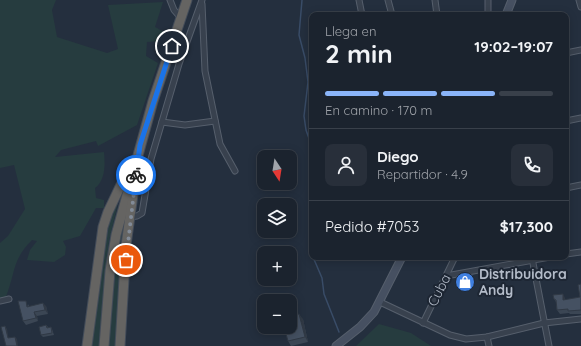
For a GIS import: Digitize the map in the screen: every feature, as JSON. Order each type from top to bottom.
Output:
[{"type":"highway","points":[[104,346],[113,251],[140,145],[187,0]]},
{"type":"highway","points":[[120,346],[126,245],[140,145]]},
{"type":"highway","points":[[87,346],[104,227],[108,212],[140,145]]},
{"type":"main road","points":[[507,12],[512,0]]},
{"type":"main road","points":[[336,346],[360,327],[374,312],[401,260]]},
{"type":"street","points":[[170,0],[174,10],[181,18]]},
{"type":"street","points":[[359,0],[361,12]]},
{"type":"street","points":[[388,0],[391,12]]},
{"type":"street","points":[[435,0],[437,12]]},
{"type":"street","points":[[488,0],[488,12]]},
{"type":"street","points":[[579,0],[581,7]]},
{"type":"street","points":[[202,1],[204,65],[220,144],[227,159],[235,170]]},
{"type":"street","points":[[130,217],[138,216],[142,213],[151,159],[179,64],[202,1]]},
{"type":"street","points":[[569,52],[581,50]]},
{"type":"street","points":[[569,120],[581,118]]},
{"type":"street","points":[[162,122],[185,125],[215,121]]},
{"type":"street","points":[[569,187],[581,185]]},
{"type":"street","points":[[569,254],[581,252]]},
{"type":"street","name":"Cuba","points":[[423,323],[454,260]]},
{"type":"street","points":[[446,276],[522,260]]},
{"type":"street","points":[[532,260],[549,346]]},
{"type":"street","points":[[0,301],[9,299]]},
{"type":"street","points":[[380,302],[450,336],[466,339],[486,337],[544,323],[581,319]]},
{"type":"street","points":[[486,337],[489,346]]},
{"type":"green space","points":[[0,0],[56,0],[52,10],[57,37],[107,53],[118,49],[108,5],[163,2],[155,27],[166,33],[161,41],[147,42],[146,56],[158,63],[137,125],[98,146],[96,141],[61,150],[55,157],[104,152],[103,176],[99,185],[95,188],[96,198],[104,200],[104,208],[96,208],[80,236],[63,241],[66,247],[65,255],[54,262],[27,260],[30,250],[37,241],[32,240],[20,254],[5,299],[0,301],[0,243],[8,236],[25,209],[14,165],[0,168]]},
{"type":"green space","points":[[115,202],[118,203],[109,241],[99,346],[91,346],[104,241],[110,213]]},
{"type":"green space","points":[[127,213],[116,346],[108,346],[119,234]]},
{"type":"green space","points":[[379,324],[411,333],[431,346],[356,346]]},
{"type":"building","points":[[581,284],[581,310],[557,310],[556,300],[554,299],[553,295],[563,294],[563,300],[580,297],[578,285]]},
{"type":"building","points":[[18,301],[26,301],[27,307],[43,303],[45,310],[34,312],[36,318],[23,321]]},
{"type":"building","points":[[297,314],[299,314],[305,337],[288,341],[286,334],[297,334]]},
{"type":"building","points":[[46,325],[47,328],[51,327],[52,333],[41,335],[39,327]]},
{"type":"building","points":[[5,326],[8,338],[15,337],[17,346],[6,346],[1,327]]},
{"type":"waterway","points":[[302,0],[299,35],[305,58],[308,82],[304,116],[309,138]]},
{"type":"waterway","points":[[314,260],[322,278],[324,294],[339,332]]},
{"type":"way so far","points":[[126,260],[126,245],[136,175]]},
{"type":"place","name":"Distribuidora Andy","points":[[465,282]]},
{"type":"route","points":[[136,175],[140,145],[172,46]]}]
